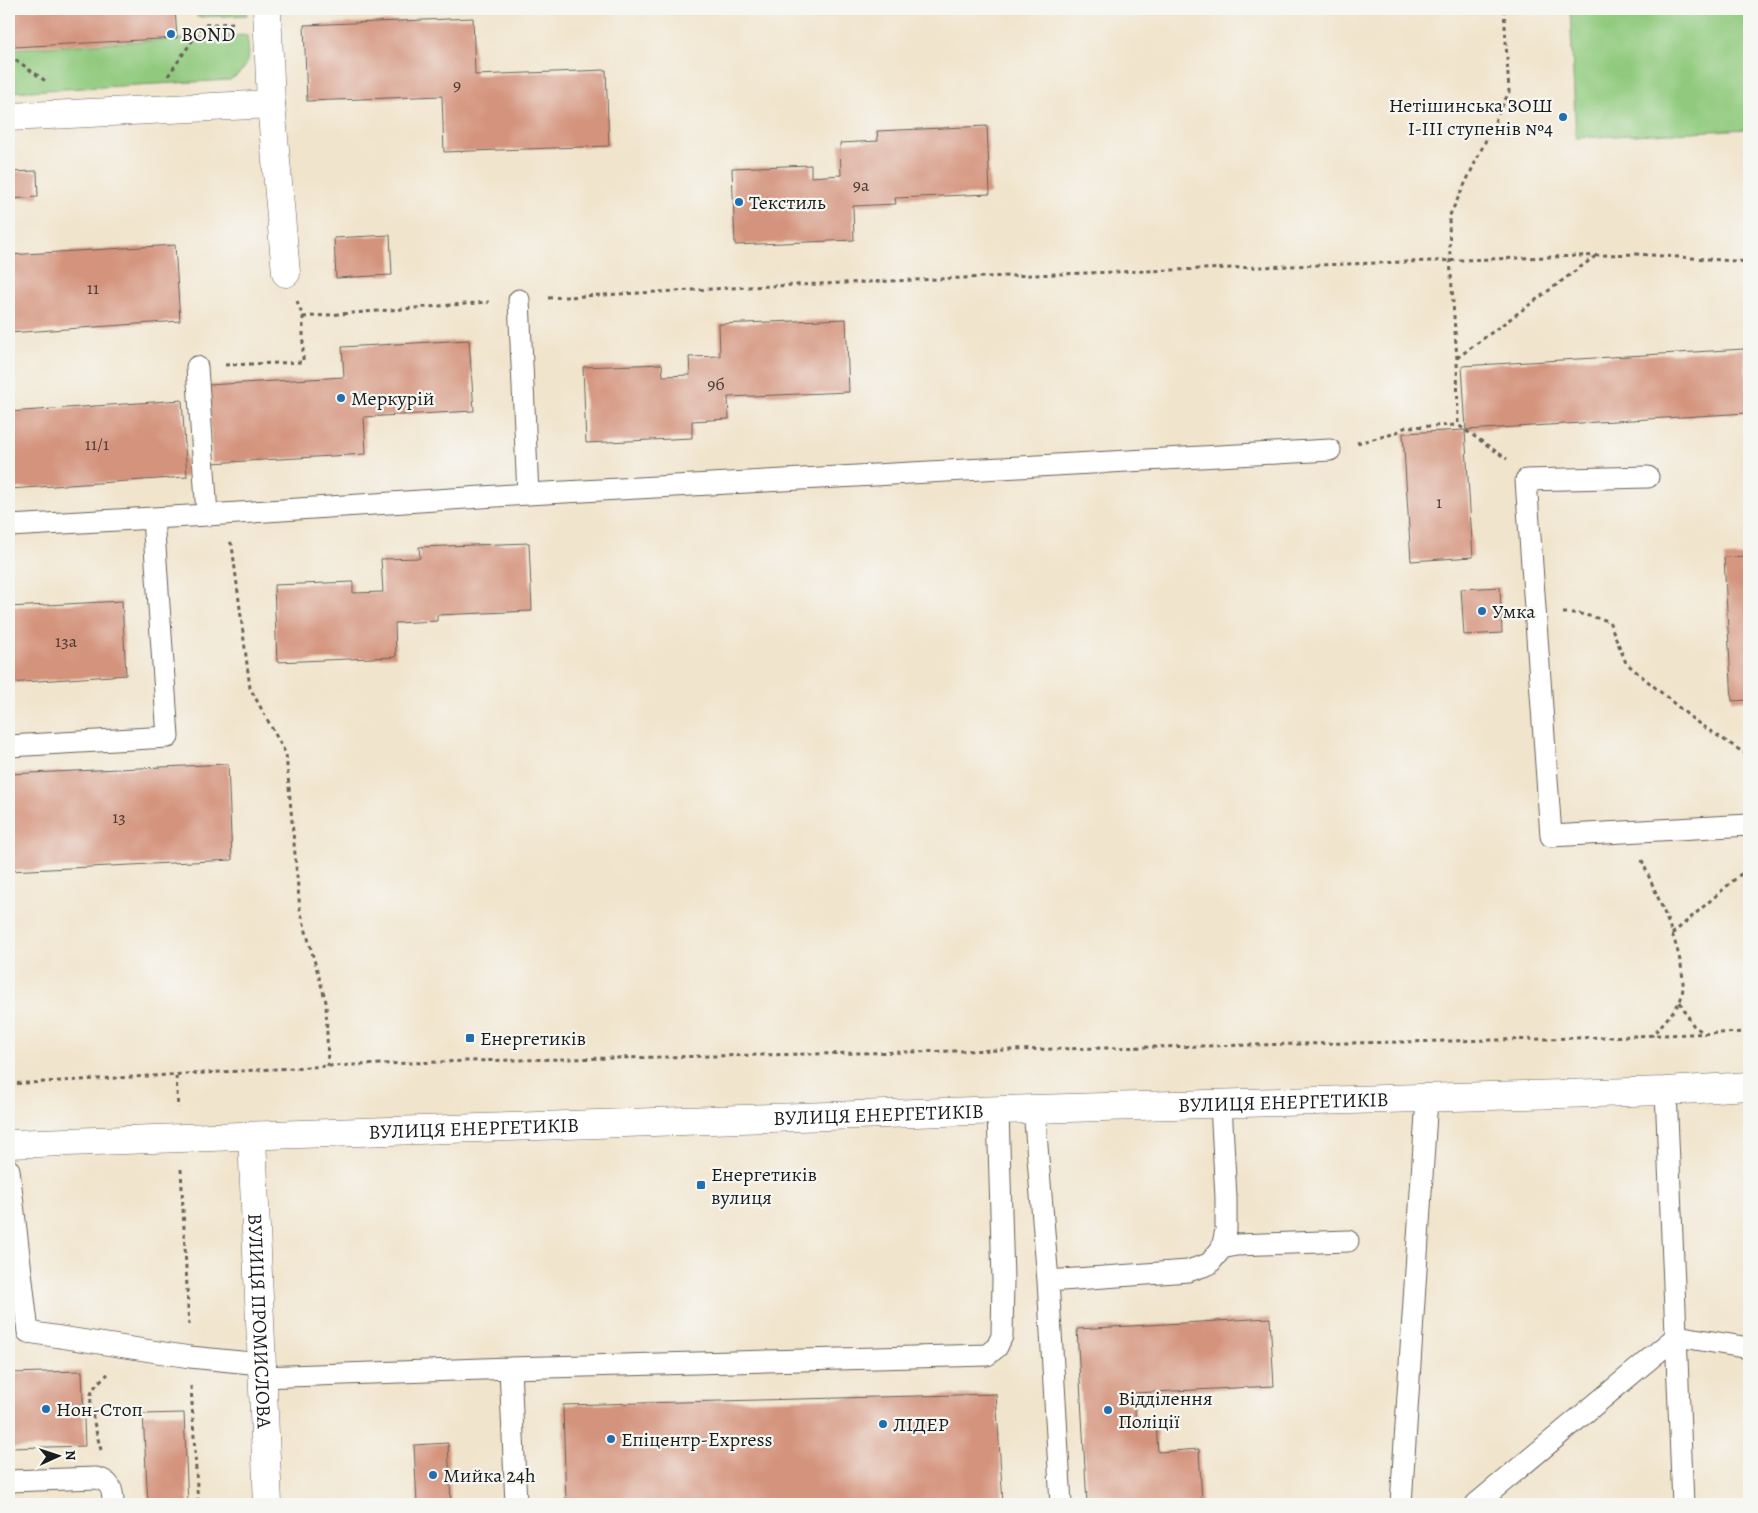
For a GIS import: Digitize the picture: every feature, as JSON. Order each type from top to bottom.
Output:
[{"type":"main road","points":[[267,15],[271,104],[286,273]]},
{"type":"main road","points":[[9,117],[271,104]]},
{"type":"main road","name":"ВУЛИЦЯ ЕНЕРГЕТИКІВ","points":[[9,1144],[1034,1109],[1666,1091],[1749,1086]]},
{"type":"main road","name":"ВУЛИЦЯ ПРОМИСЛОВА","points":[[252,1137],[268,1504]]},
{"type":"lane","points":[[519,300],[528,494]]},
{"type":"lane","points":[[197,367],[208,515]]},
{"type":"lane","points":[[9,526],[528,494],[1330,450]]},
{"type":"lane","points":[[1648,476],[1526,480],[1551,836],[1749,825]]},
{"type":"lane","points":[[9,746],[168,737],[153,518]]},
{"type":"lane","points":[[1666,1091],[1683,1504]]},
{"type":"lane","points":[[1402,1504],[1427,1098]]},
{"type":"lane","points":[[1048,1281],[1188,1271],[1209,1264],[1222,1248],[1226,1230],[1226,1198],[1220,1104]]},
{"type":"lane","points":[[1034,1109],[1048,1281],[1062,1504]]},
{"type":"lane","points":[[9,1170],[28,1332],[261,1370],[510,1368],[986,1356],[997,1347],[1002,1336],[1003,1280],[998,1111]]},
{"type":"lane","points":[[1222,1248],[1236,1245],[1348,1241]]},
{"type":"lane","points":[[1476,1504],[1677,1336],[1749,1348]]},
{"type":"lane","points":[[510,1368],[516,1504]]},
{"type":"lane","points":[[9,1480],[96,1478],[104,1480],[112,1495]]},
{"type":"path","points":[[1458,425],[1457,359],[1449,217],[1509,92],[1504,9]]},
{"type":"path","points":[[166,80],[204,26],[267,15]]},
{"type":"path","points":[[9,55],[47,82]]},
{"type":"path","points":[[303,317],[519,300],[855,283],[1450,260],[1636,254],[1749,262]]},
{"type":"path","points":[[1457,359],[1598,255]]},
{"type":"path","points":[[197,367],[302,362],[303,317],[286,273]]},
{"type":"path","points":[[1330,450],[1393,434],[1406,427],[1458,425],[1512,462]]},
{"type":"path","points":[[208,515],[232,545],[250,688],[286,754],[300,910],[326,1002],[328,1066]]},
{"type":"path","points":[[1577,613],[1609,621],[1626,662],[1695,721],[1749,756]]},
{"type":"path","points":[[1630,832],[1680,954],[1683,982],[1680,1002],[1652,1036]]},
{"type":"path","points":[[1672,934],[1749,867]]},
{"type":"path","points":[[1680,1002],[1692,1024],[1706,1034]]},
{"type":"path","points":[[9,1084],[328,1066],[467,1061],[1546,1039],[1749,1032]]},
{"type":"path","points":[[176,1076],[198,1504]]},
{"type":"path","points":[[112,1371],[98,1382],[91,1396],[95,1427],[112,1495]]},
{"type":"green space","points":[[197,9],[246,9],[247,15],[197,17]]},
{"type":"green space","points":[[1570,9],[1746,9],[1749,62],[1749,129],[1576,138]]},
{"type":"green space","points":[[247,35],[248,61],[246,66],[230,80],[9,92],[9,49]]},
{"type":"building","points":[[12,9],[175,9],[177,38],[14,47]]},
{"type":"building","points":[[473,18],[475,75],[606,70],[609,146],[444,152],[442,96],[307,101],[304,25]]},
{"type":"building","points":[[987,126],[990,194],[895,198],[896,204],[853,206],[854,240],[735,245],[732,168],[811,165],[811,177],[841,175],[840,143],[878,141],[877,131]]},
{"type":"building","points":[[37,171],[38,197],[9,199],[9,172]]},
{"type":"building","points":[[390,235],[392,275],[336,278],[334,238]]},
{"type":"building","points":[[175,245],[180,321],[9,333],[9,255]]},
{"type":"building","points":[[846,319],[849,392],[728,397],[729,419],[692,421],[692,438],[586,443],[583,367],[662,364],[663,376],[690,375],[689,357],[720,356],[719,324]]},
{"type":"building","name":"Меркурій","points":[[469,340],[474,411],[364,417],[366,454],[212,463],[208,385],[344,377],[342,347]]},
{"type":"building","points":[[1744,349],[1749,423],[1747,413],[1466,430],[1462,366]]},
{"type":"building","points":[[182,400],[187,477],[9,489],[9,412]]},
{"type":"building","points":[[1465,430],[1473,557],[1411,561],[1403,433]]},
{"type":"building","points":[[529,543],[532,611],[437,615],[437,621],[395,623],[396,657],[277,662],[274,585],[353,582],[353,593],[383,592],[381,559],[420,558],[419,547]]},
{"type":"building","points":[[1749,556],[1749,700],[1732,701],[1724,557]]},
{"type":"building","name":"Умка","points":[[1500,587],[1502,633],[1464,635],[1461,589]]},
{"type":"building","points":[[122,601],[126,675],[9,683],[9,607]]},
{"type":"building","points":[[228,764],[232,860],[9,871],[9,774]]},
{"type":"building","name":"Відділення Поліції","points":[[1270,1318],[1274,1386],[1134,1393],[1136,1426],[1156,1425],[1158,1452],[1199,1449],[1202,1504],[1087,1504],[1077,1329]]},
{"type":"building","name":"Нон-Стоп","points":[[82,1371],[85,1446],[9,1448],[9,1373]]},
{"type":"building","points":[[996,1394],[1003,1504],[566,1504],[563,1405]]},
{"type":"building","points":[[184,1413],[188,1504],[148,1504],[143,1414]]},
{"type":"building","name":"Мийка 24һ","points":[[448,1443],[451,1504],[417,1504],[414,1445]]},
{"type":"place","name":"BOND","points":[[171,34]]},
{"type":"place","name":"Нетішинська ЗОШ І-ІІІ ступенів №4","points":[[1563,117]]},
{"type":"place","name":"Текстиль","points":[[739,202]]},
{"type":"place","name":"Меркурій","points":[[341,398]]},
{"type":"place","name":"Умка","points":[[1482,611]]},
{"type":"place","name":"Енергетиків","points":[[470,1038]]},
{"type":"place","name":"Енергетиків вулиця","points":[[701,1185]]},
{"type":"place","name":"Нон-Стоп","points":[[46,1409]]},
{"type":"place","name":"Відділення Поліції","points":[[1108,1410]]},
{"type":"place","name":"ЛІДЕР","points":[[883,1424]]},
{"type":"place","name":"Епіцентр-Express","points":[[611,1439]]},
{"type":"place","name":"Мийка 24һ","points":[[433,1475]]}]
